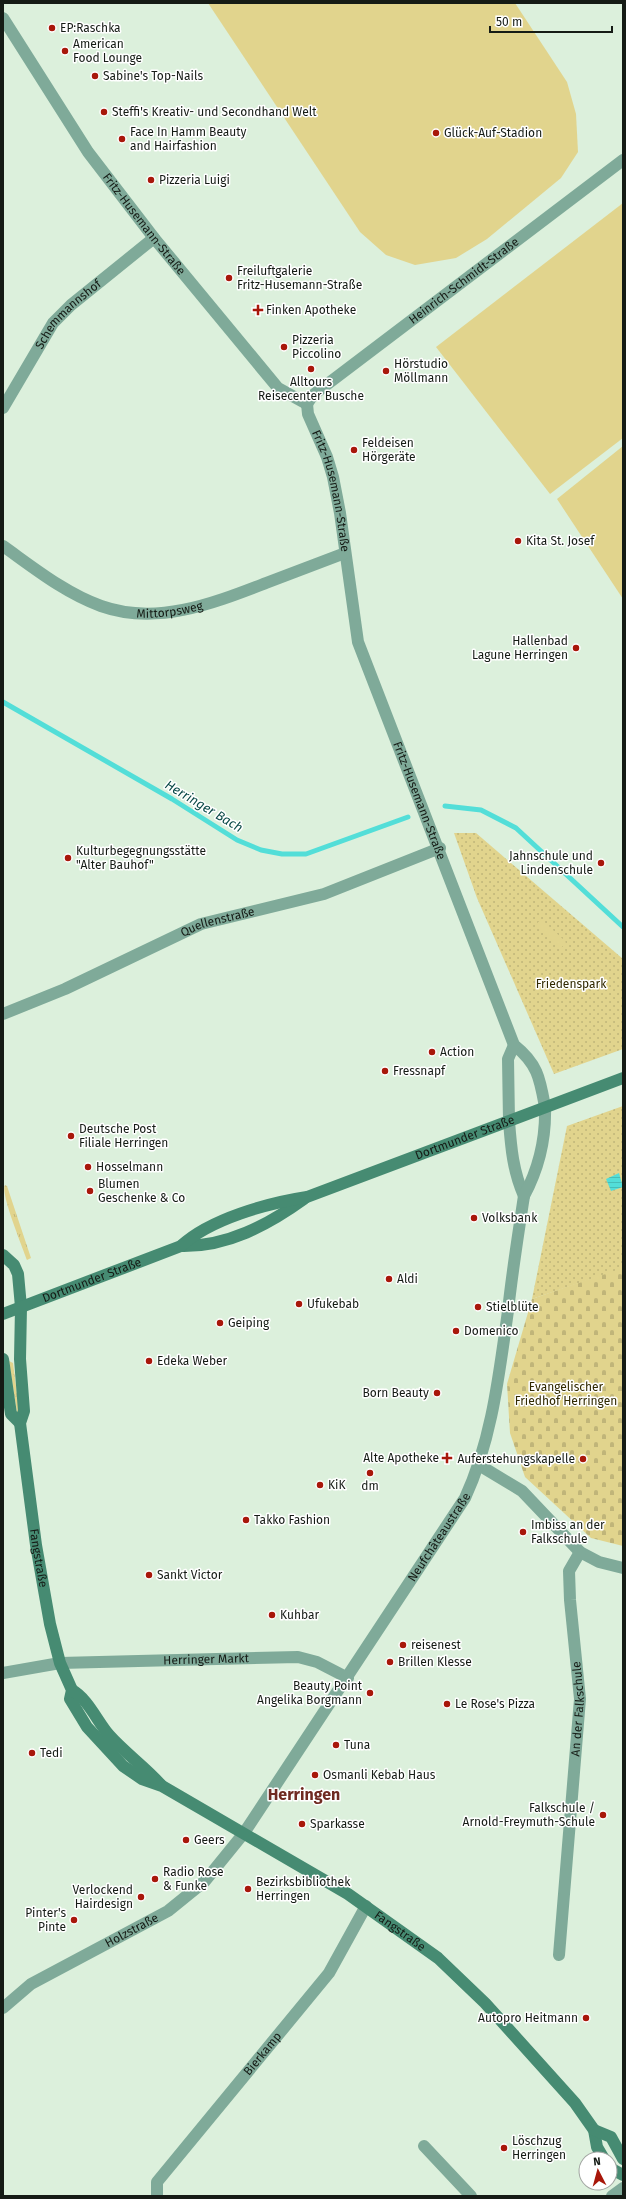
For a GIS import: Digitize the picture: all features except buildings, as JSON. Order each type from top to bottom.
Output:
[{"type":"main road","name":"Dortmunder Straße","points":[[3,1314],[181,1246],[193,1235],[207,1228],[277,1202],[307,1197],[623,1078]]},
{"type":"main road","name":"Dortmunder Straße","points":[[181,1246],[199,1247],[217,1243],[252,1230],[282,1215],[307,1197]]},
{"type":"main road","name":"Fangstraße","points":[[3,1255],[14,1265],[18,1274],[21,1307],[20,1359],[24,1411],[20,1423],[46,1602],[60,1663],[72,1690],[80,1694],[96,1719],[117,1743],[162,1786],[366,1906],[438,1958],[483,2001],[575,2103],[594,2130],[597,2147],[599,2151]]},
{"type":"main road","name":"Fangstraße","points":[[3,1359],[11,1414],[20,1423]]},
{"type":"main road","name":"Fangstraße","points":[[594,2130],[611,2138],[623,2159]]},
{"type":"street","name":"Fritz-Husemann-Straße","points":[[5,25],[88,152],[154,238],[278,388],[307,404],[308,414],[327,457],[333,477],[358,642],[440,848],[514,1045],[528,1057],[536,1070],[545,1107]]},
{"type":"street","name":"Heinrich-Schmidt-Straße","points":[[307,404],[313,395],[623,160]]},
{"type":"street","name":"Schemmannshof","points":[[3,408],[53,323],[71,304],[154,238]]},
{"type":"street","name":"Mittorpsweg","points":[[3,546],[70,592],[102,607],[142,615],[176,612],[212,604],[345,553]]},
{"type":"street","name":"Quellenstraße","points":[[3,1014],[65,989],[201,924],[324,894],[440,848]]},
{"type":"street","points":[[514,1045],[508,1059],[509,1121],[512,1158],[516,1178],[524,1196]]},
{"type":"street","name":"Neufchâteaustraße","points":[[244,1833],[348,1678],[465,1498],[479,1465],[502,1359],[524,1196],[534,1178],[544,1144],[545,1107]]},
{"type":"street","points":[[479,1465],[522,1491],[580,1552],[599,1562],[623,1568]]},
{"type":"street","name":"An der Falkschule","points":[[559,1955],[580,1698],[570,1600],[569,1571],[580,1552]]},
{"type":"street","name":"Herringer Markt","points":[[3,1673],[60,1663],[298,1657],[317,1662],[348,1678]]},
{"type":"street","name":"Holzstraße","points":[[3,2008],[31,1984],[168,1911],[206,1881],[244,1833]]},
{"type":"street","name":"Bierkamp","points":[[157,2196],[157,2182],[329,1973],[366,1906]]},
{"type":"street","points":[[424,2146],[471,2196]]},
{"type":"street","points":[[612,2196],[623,2188]]},
{"type":"green space","name":"Glück-Auf-Stadion","points":[[208,3],[515,3],[567,82],[576,114],[578,152],[561,178],[487,239],[456,258],[415,265],[386,255],[360,232]]},
{"type":"green space","points":[[623,203],[623,438],[550,494],[436,347]]},
{"type":"green space","points":[[623,446],[623,599],[557,499]]},
{"type":"green space","name":"Friedenspark","points":[[454,833],[476,833],[623,959],[623,1049],[554,1074],[477,898]]},
{"type":"green space","points":[[541,919],[566,942],[561,948],[535,926]]},
{"type":"green space","points":[[623,1106],[623,1268],[532,1299],[567,1126]]},
{"type":"green space","points":[[5,1185],[7,1186],[31,1258],[27,1260],[9,1209],[4,1190]]},
{"type":"green space","name":"Evangelischer Friedhof Herringen","points":[[623,1267],[623,1546],[591,1538],[525,1477],[510,1433],[507,1384],[532,1299]]},
{"type":"green space","points":[[9,1361],[13,1363],[20,1417],[18,1419]]},
{"type":"water","points":[[619,1173],[623,1187],[611,1191],[606,1179]]},
{"type":"waterway","name":"Herringer Bach","points":[[3,702],[172,799],[237,840],[261,850],[282,854],[306,854],[408,817]]},
{"type":"waterway","name":"Herringer Bach","points":[[445,806],[481,810],[516,828],[623,927]]},
{"type":"place","name":"EP:Raschka","points":[[52,28]]},
{"type":"place","name":"American Food Lounge","points":[[65,51]]},
{"type":"place","name":"Sabine's Top-Nails","points":[[95,76]]},
{"type":"place","name":"Steffi's Kreativ- und Secondhand Welt","points":[[104,112]]},
{"type":"place","name":"Glück-Auf-Stadion","points":[[436,133]]},
{"type":"place","name":"Face In Hamm Beauty and Hairfashion","points":[[122,139]]},
{"type":"place","name":"Pizzeria Luigi","points":[[151,180]]},
{"type":"place","name":"Freiluftgalerie Fritz-Husemann-Straße","points":[[229,278]]},
{"type":"place","name":"Finken Apotheke","points":[[258,310]]},
{"type":"place","name":"Pizzeria Piccolino","points":[[284,347]]},
{"type":"place","name":"Alltours Reisecenter Busche","points":[[311,369]]},
{"type":"place","name":"Hörstudio Möllmann","points":[[386,371]]},
{"type":"place","name":"Feldeisen Hörgeräte","points":[[354,450]]},
{"type":"place","name":"Kita St. Josef","points":[[518,541]]},
{"type":"place","name":"Hallenbad Lagune Herringen","points":[[576,648]]},
{"type":"place","name":"Kulturbegegnungsstätte \"Alter Bauhof\"","points":[[68,858]]},
{"type":"place","name":"Jahnschule und Lindenschule","points":[[601,863]]},
{"type":"place","name":"Action","points":[[432,1052]]},
{"type":"place","name":"Fressnapf","points":[[385,1071]]},
{"type":"place","name":"Deutsche Post Filiale Herringen","points":[[71,1136]]},
{"type":"place","name":"Hosselmann","points":[[88,1167]]},
{"type":"place","name":"Blumen Geschenke & Co","points":[[90,1191]]},
{"type":"place","name":"Volksbank","points":[[474,1218]]},
{"type":"place","name":"Aldi","points":[[389,1279]]},
{"type":"place","name":"Ufukebab","points":[[299,1304]]},
{"type":"place","name":"Stielblüte","points":[[478,1307]]},
{"type":"place","name":"Geiping","points":[[220,1323]]},
{"type":"place","name":"Domenico","points":[[456,1331]]},
{"type":"place","name":"Edeka Weber","points":[[149,1361]]},
{"type":"place","name":"Born Beauty","points":[[437,1393]]},
{"type":"place","name":"Alte Apotheke","points":[[447,1458]]},
{"type":"place","name":"Auferstehungskapelle","points":[[583,1459]]},
{"type":"place","name":"dm","points":[[370,1473]]},
{"type":"place","name":"KiK","points":[[320,1485]]},
{"type":"place","name":"Takko Fashion","points":[[246,1520]]},
{"type":"place","name":"Imbiss an der Falkschule","points":[[523,1532]]},
{"type":"place","name":"Sankt Victor","points":[[149,1575]]},
{"type":"place","name":"Kuhbar","points":[[272,1615]]},
{"type":"place","name":"reisenest","points":[[403,1645]]},
{"type":"place","name":"Brillen Klesse","points":[[390,1662]]},
{"type":"place","name":"Beauty Point Angelika Borgmann","points":[[370,1693]]},
{"type":"place","name":"Le Rose's Pizza","points":[[447,1704]]},
{"type":"place","name":"Tuna","points":[[336,1745]]},
{"type":"place","name":"Tedi","points":[[32,1753]]},
{"type":"place","name":"Osmanli Kebab Haus","points":[[315,1775]]},
{"type":"place","name":"Falkschule / Arnold-Freymuth-Schule","points":[[603,1815]]},
{"type":"place","name":"Sparkasse","points":[[302,1824]]},
{"type":"place","name":"Geers","points":[[186,1840]]},
{"type":"place","name":"Radio Rose & Funke","points":[[155,1879]]},
{"type":"place","name":"Bezirksbibliothek Herringen","points":[[248,1889]]},
{"type":"place","name":"Verlockend Hairdesign","points":[[141,1897]]},
{"type":"place","name":"Pinter's Pinte","points":[[74,1920]]},
{"type":"place","name":"Autopro Heitmann","points":[[586,2018]]},
{"type":"place","name":"Löschzug Herringen","points":[[504,2148]]},
{"type":"district","name":"Herringen","points":[[304,1794]]}]
